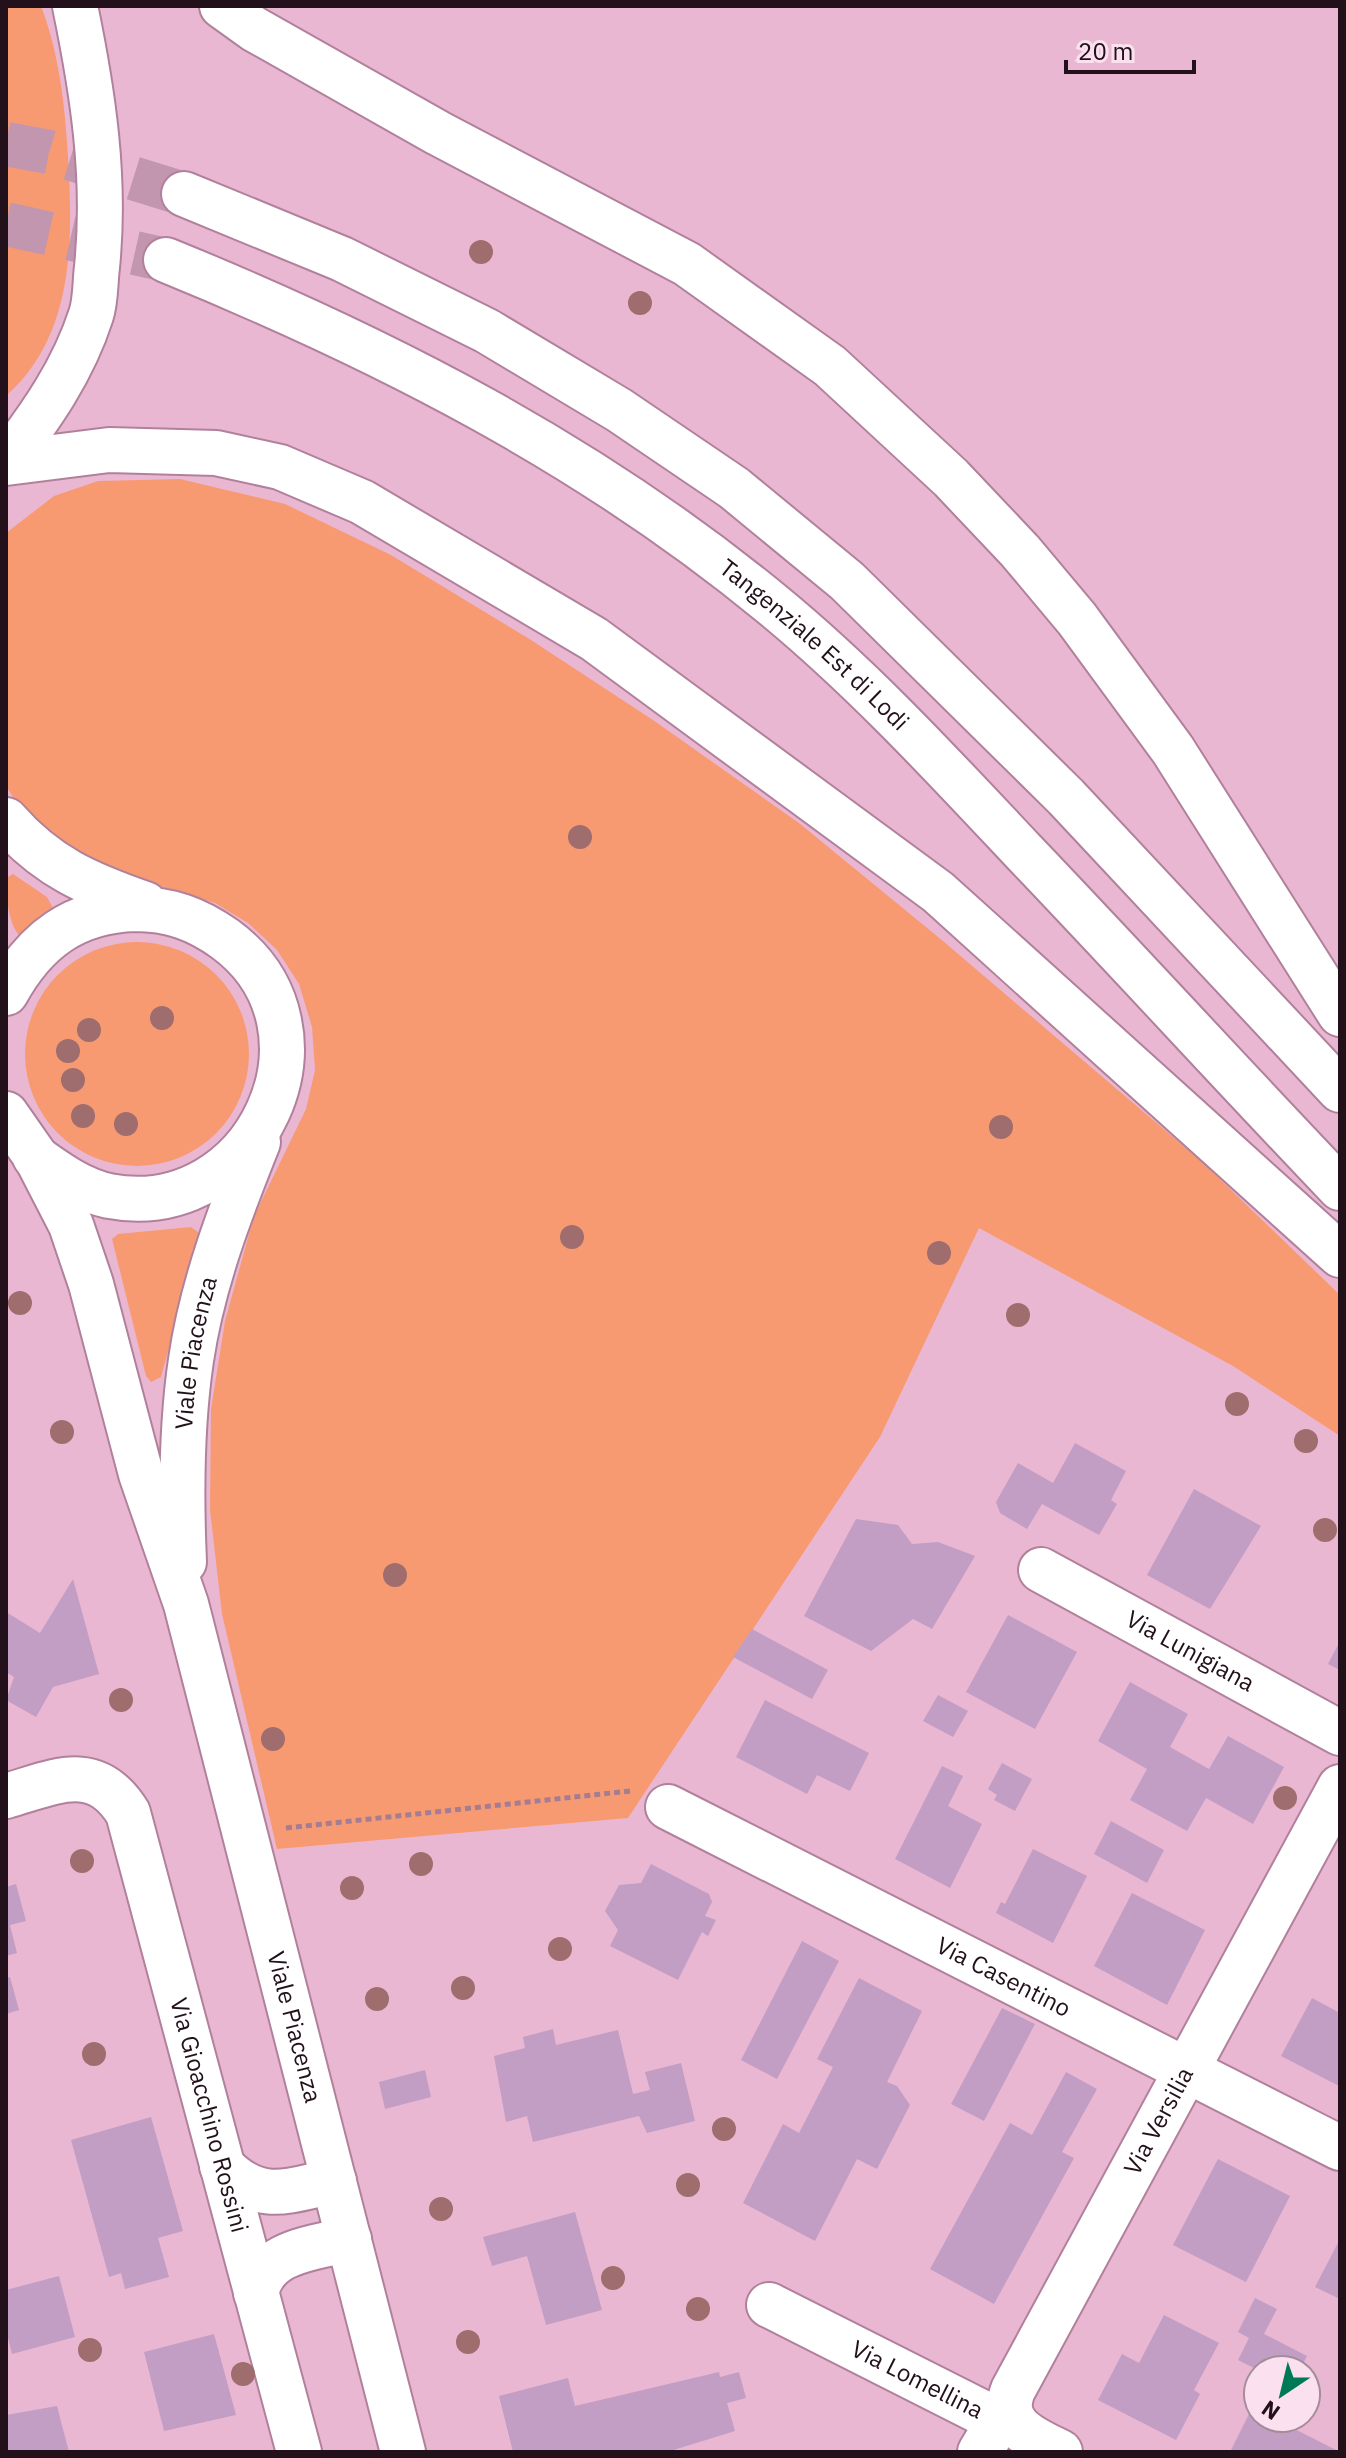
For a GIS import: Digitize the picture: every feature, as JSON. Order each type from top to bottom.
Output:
[{"type":"main road","points":[[6,462],[51,403],[72,365],[93,312],[103,208],[91,85],[75,6]]},
{"type":"main road","points":[[222,6],[254,29],[438,133],[687,264],[830,366],[951,478],[1020,551],[1077,619],[1173,750],[1340,1014]]},
{"type":"main road","points":[[184,194],[342,259],[487,331],[619,410],[734,488],[847,581],[1066,797],[1340,1090]]},
{"type":"main road","name":"Tangenziale Est di Lodi","points":[[166,260],[281,307],[441,384],[511,422],[618,490],[761,595],[834,658],[948,772],[1340,1188]]},
{"type":"main road","points":[[6,462],[109,450],[216,453],[280,467],[362,502],[554,615],[594,639],[938,892],[1340,1255]]},
{"type":"main road","points":[[6,820],[23,839],[83,883],[202,923],[238,949],[265,984],[280,1027],[282,1071],[269,1114],[242,1154],[203,1183],[157,1197],[109,1196],[63,1178],[21,1148],[6,1114]]},
{"type":"main road","points":[[6,993],[24,960],[62,928],[109,910],[159,909]]},
{"type":"main road","name":"Viale Piacenza","points":[[186,1604],[182,1499],[191,1358],[203,1300],[231,1210],[269,1114]]},
{"type":"main road","name":"Viale Piacenza","points":[[21,1148],[71,1225],[91,1284],[141,1474],[186,1604],[403,2452]]},
{"type":"main road","name":"Via Lunigiana","points":[[1041,1570],[1340,1733]]},
{"type":"main road","name":"Via Gioacchino Rossini","points":[[6,1796],[67,1779],[87,1778],[104,1786],[118,1798],[128,1813],[299,2452]]},
{"type":"main road","name":"Via Versilia","points":[[980,2452],[992,2432],[1010,2416],[1008,2405],[1013,2390],[1340,1787]]},
{"type":"main road","name":"Via Casentino","points":[[668,1807],[1340,2148]]},
{"type":"main road","points":[[222,2166],[245,2186],[260,2192],[275,2194],[334,2181]]},
{"type":"main road","points":[[256,2293],[262,2275],[281,2257],[349,2239]]},
{"type":"main road","name":"Via Lomellina","points":[[769,2305],[981,2412],[996,2417],[1010,2416],[1021,2431],[1060,2452]]},
{"type":"path","points":[[245,1832],[630,1791],[668,1807]]},
{"type":"shaded area","points":[[6,6],[41,6],[47,24],[63,99],[70,220],[65,285],[57,315],[46,345],[29,372],[6,396]]},
{"type":"shaded area","points":[[180,479],[285,504],[391,555],[531,640],[653,720],[799,823],[943,941],[1200,1160],[1340,1295],[1340,1436],[1233,1366],[979,1228],[880,1437],[628,1818],[277,1849],[222,1614],[210,1510],[211,1409],[225,1321],[254,1216],[306,1109],[315,1070],[312,1027],[299,984],[277,950],[248,923],[215,903],[111,871],[78,854],[43,829],[6,786],[6,533],[54,496],[98,481]]},
{"type":"shaded area","points":[[13,874],[47,897],[53,908],[20,936],[10,917],[7,900],[6,878]]},
{"type":"shaded area","points":[[137,942],[159,944],[180,951],[216,975],[240,1011],[247,1032],[247,1076],[240,1097],[216,1133],[180,1157],[159,1164],[137,1166],[115,1164],[94,1157],[58,1133],[34,1097],[27,1076],[25,1054],[27,1032],[34,1011],[58,975],[94,951],[115,944]]},
{"type":"shaded area","points":[[191,1227],[198,1232],[198,1241],[161,1377],[151,1382],[146,1376],[112,1239],[118,1234]]},
{"type":"building","points":[[1075,1443],[1126,1471],[1111,1500],[1117,1504],[1099,1535],[1042,1504],[1027,1529],[1000,1513],[996,1502],[1018,1463],[1053,1483]]},
{"type":"building","points":[[1194,1489],[1261,1526],[1210,1609],[1147,1575]]},
{"type":"building","points":[[856,1519],[898,1525],[912,1544],[938,1542],[975,1556],[932,1629],[913,1619],[871,1651],[804,1616]]},
{"type":"building","points":[[73,1579],[99,1674],[53,1687],[36,1717],[6,1700],[14,1677],[6,1672],[6,1612],[40,1633]]},
{"type":"building","points":[[1008,1615],[1077,1652],[1035,1729],[966,1692]]},
{"type":"building","points":[[752,1629],[828,1670],[812,1699],[733,1657]]},
{"type":"building","points":[[1340,1641],[1340,1670],[1328,1664]]},
{"type":"building","points":[[1130,1682],[1188,1714],[1170,1747],[1209,1769],[1228,1736],[1284,1767],[1253,1824],[1206,1798],[1187,1831],[1130,1800],[1147,1769],[1098,1741]]},
{"type":"building","points":[[938,1695],[968,1711],[953,1737],[923,1721]]},
{"type":"building","points":[[765,1700],[869,1753],[850,1791],[817,1775],[807,1794],[736,1757]]},
{"type":"building","points":[[1002,1763],[1032,1779],[1015,1811],[994,1800],[997,1795],[988,1789]]},
{"type":"building","points":[[942,1766],[963,1776],[948,1806],[982,1824],[950,1888],[895,1859]]},
{"type":"building","points":[[1111,1821],[1164,1850],[1147,1883],[1094,1854]]},
{"type":"building","points":[[1033,1849],[1087,1876],[1053,1943],[996,1913],[1001,1902],[1005,1904]]},
{"type":"building","points":[[651,1864],[709,1894],[712,1902],[705,1916],[716,1920],[708,1936],[702,1932],[678,1980],[610,1946],[618,1930],[605,1911],[619,1885],[641,1883]]},
{"type":"building","points":[[16,1884],[26,1921],[10,1925],[17,1953],[6,1956],[6,1887]]},
{"type":"building","points":[[1132,1893],[1205,1930],[1167,2005],[1094,1966]]},
{"type":"building","points":[[802,1941],[839,1961],[777,2079],[741,2060]]},
{"type":"building","points":[[10,1977],[19,2010],[6,2014],[6,1978]]},
{"type":"building","points":[[859,1978],[922,2011],[887,2082],[897,2086],[910,2105],[877,2169],[857,2159],[815,2241],[743,2203],[783,2124],[799,2133],[833,2067],[817,2059]]},
{"type":"building","points":[[1312,1998],[1340,2013],[1339,2086],[1281,2056]]},
{"type":"building","points":[[1002,2008],[1035,2024],[984,2121],[951,2104]]},
{"type":"building","points":[[553,2029],[556,2045],[618,2030],[633,2094],[650,2090],[645,2072],[681,2063],[695,2121],[647,2133],[639,2116],[533,2142],[527,2116],[506,2122],[494,2056],[525,2048],[523,2037]]},
{"type":"building","points":[[425,2070],[431,2097],[385,2109],[379,2082]]},
{"type":"building","points":[[1066,2072],[1097,2089],[1062,2152],[1074,2158],[994,2304],[930,2269],[1010,2123],[1032,2135]]},
{"type":"building","points":[[151,2117],[183,2231],[158,2238],[169,2277],[125,2289],[121,2273],[109,2277],[71,2140]]},
{"type":"building","points":[[1218,2159],[1290,2196],[1246,2282],[1173,2245]]},
{"type":"building","points":[[575,2212],[602,2310],[546,2325],[527,2256],[492,2266],[483,2237]]},
{"type":"building","points":[[1340,2239],[1340,2299],[1315,2287]]},
{"type":"building","points":[[59,2276],[75,2337],[12,2354],[6,2330],[6,2290]]},
{"type":"building","points":[[1255,2298],[1277,2309],[1264,2334],[1303,2354],[1242,2354],[1242,2362],[1238,2360],[1249,2338],[1238,2332]]},
{"type":"building","points":[[1164,2315],[1219,2343],[1194,2390],[1200,2394],[1176,2440],[1098,2400],[1122,2354],[1139,2363]]},
{"type":"building","points":[[214,2334],[236,2415],[164,2431],[144,2352]]},
{"type":"building","points":[[719,2372],[720,2377],[739,2372],[746,2398],[727,2403],[735,2431],[667,2452],[513,2452],[499,2396],[568,2378],[575,2406]]},
{"type":"building","points":[[57,2406],[69,2452],[6,2452],[6,2415]]},
{"type":"building","points":[[1242,2428],[1242,2434],[1305,2434],[1340,2452],[1230,2452]]},
{"type":"tunnel","points":[[6,144],[49,152],[184,194]]},
{"type":"tunnel","points":[[6,224],[166,260]]}]
